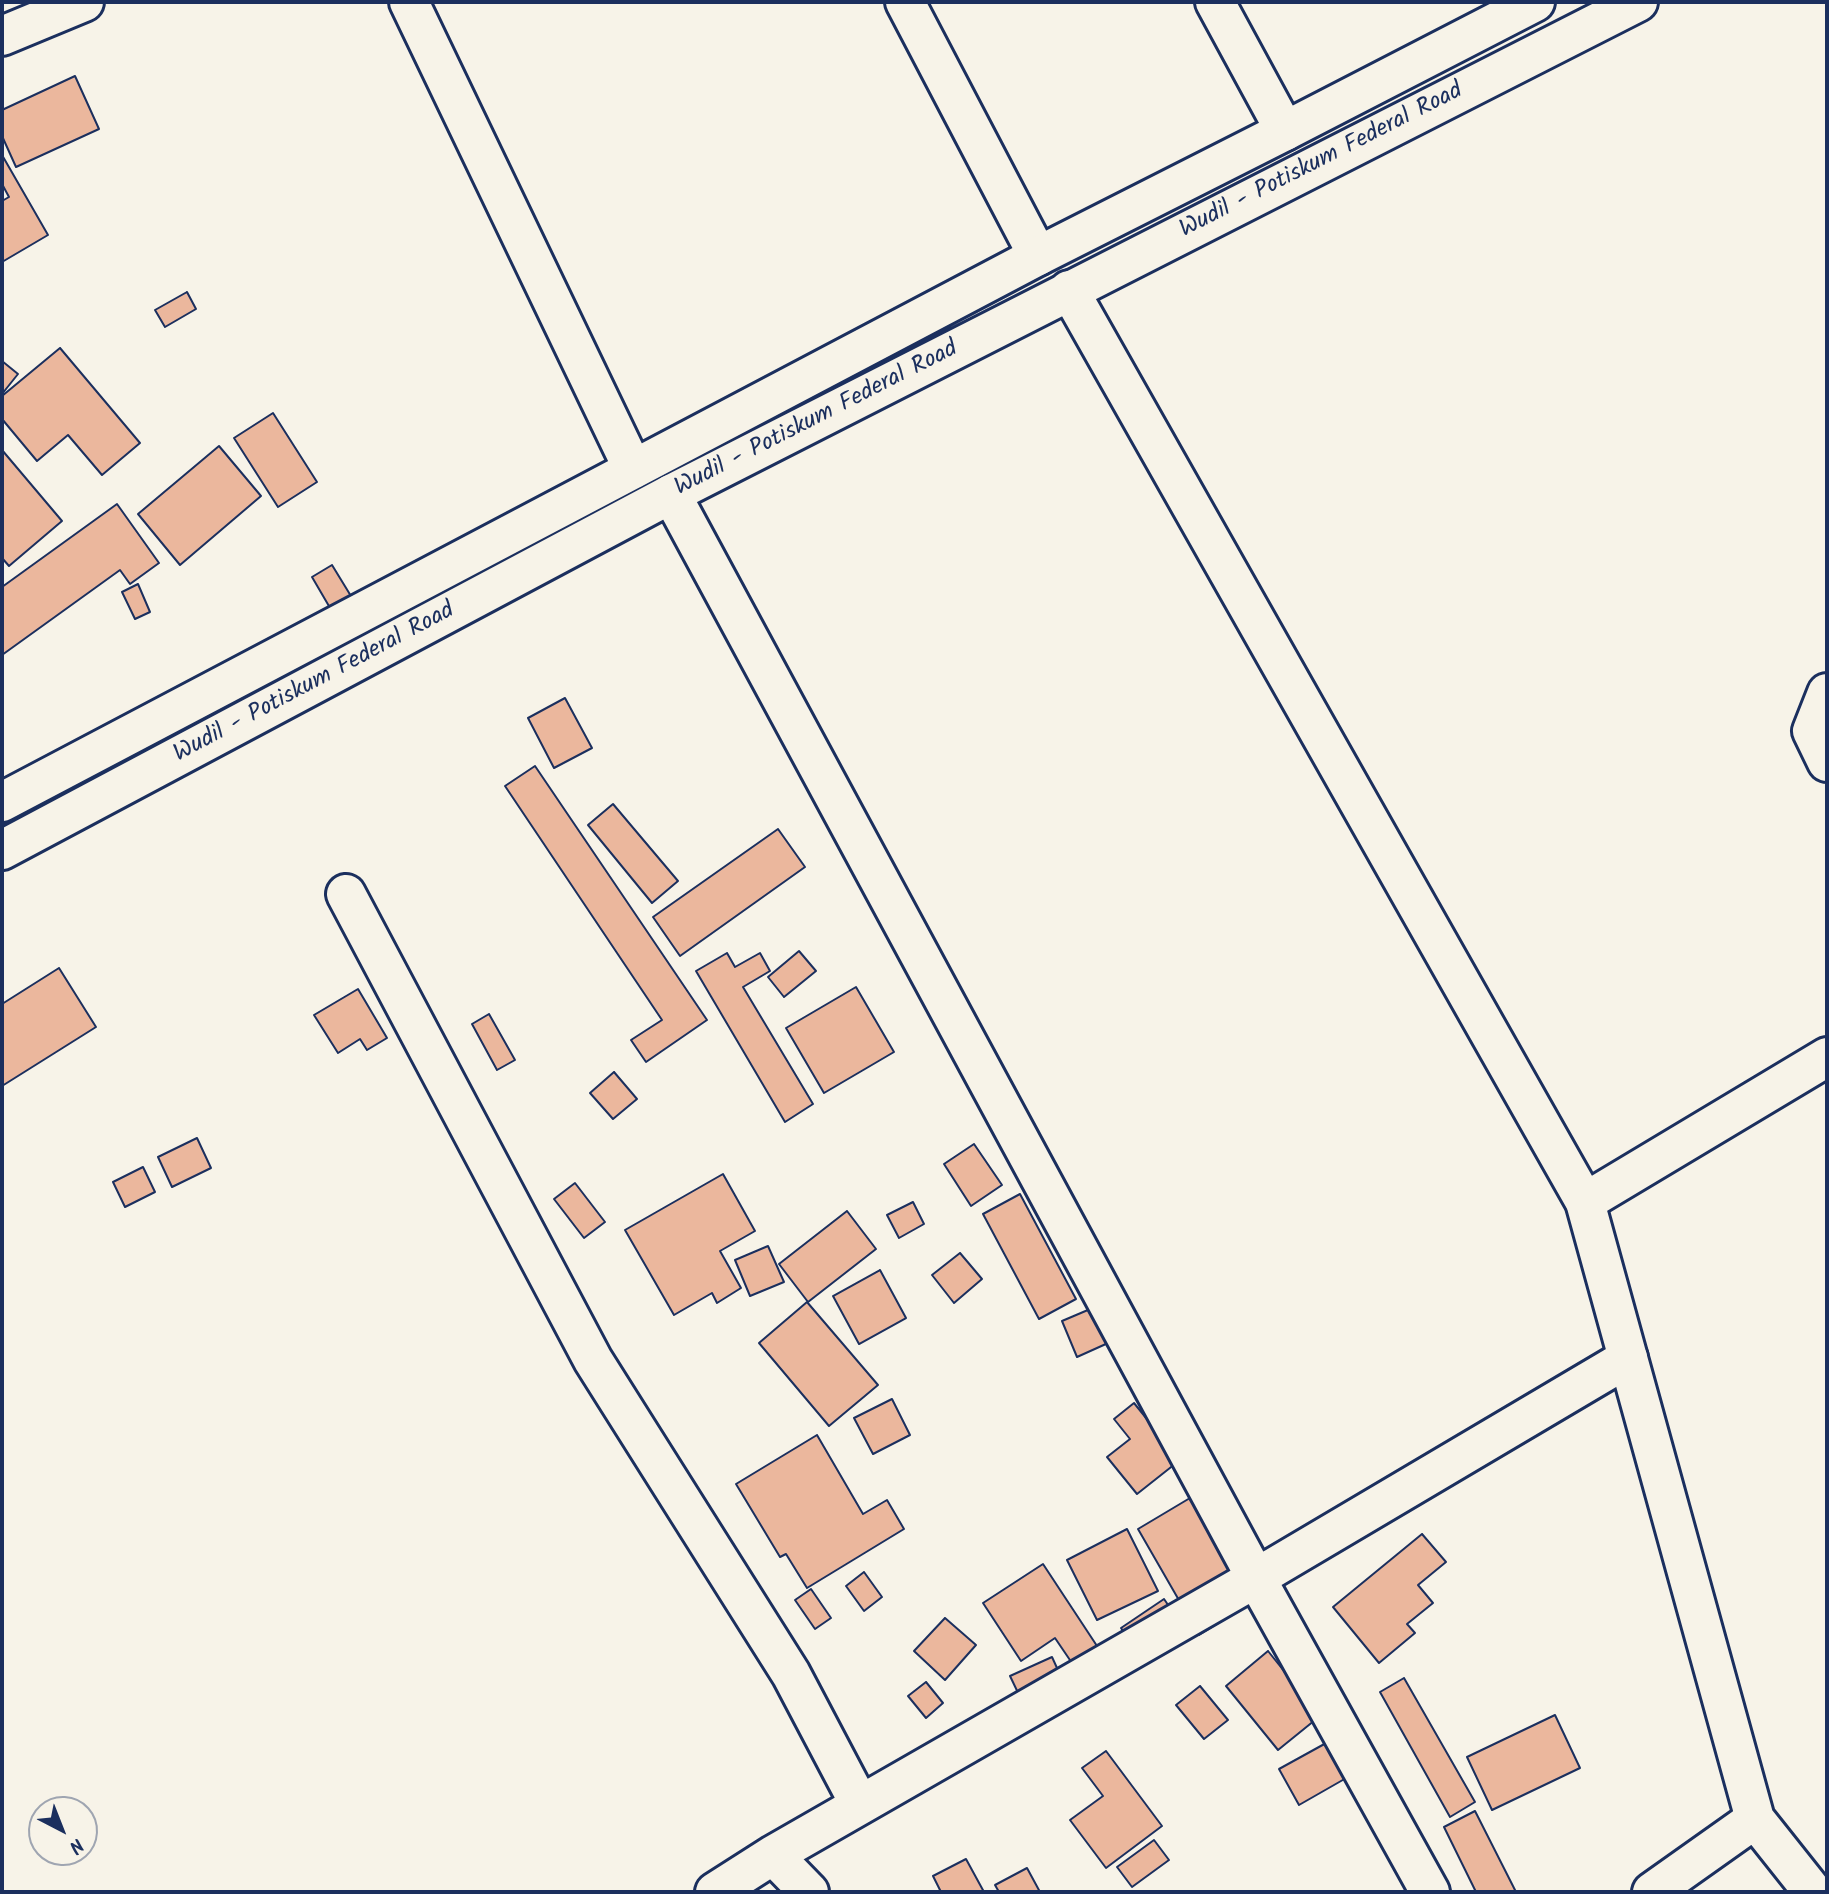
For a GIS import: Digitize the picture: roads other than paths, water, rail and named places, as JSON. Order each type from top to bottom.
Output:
[{"type":"street","points":[[2,36],[84,2]]},
{"type":"street","points":[[408,2],[633,468]]},
{"type":"street","points":[[905,2],[1038,256]]},
{"type":"street","points":[[1215,2],[1286,131]]},
{"type":"street","name":"Wudil - Potiskum Federal Road","points":[[3,799],[1038,256],[1535,2]]},
{"type":"street","name":"Wudil - Potiskum Federal Road","points":[[2,850],[671,494],[1638,2]]},
{"type":"street","points":[[1069,290],[1585,1202],[1755,1819],[1814,1892]]},
{"type":"street","points":[[671,494],[1256,1578],[1430,1892]]},
{"type":"street","points":[[1827,693],[1812,731],[1827,762]]},
{"type":"street","points":[[346,894],[593,1360],[791,1674],[860,1805]]},
{"type":"street","points":[[1585,1202],[1827,1057]]},
{"type":"street","points":[[715,1892],[773,1854],[1256,1578],[1628,1357]]},
{"type":"street","points":[[1652,1892],[1755,1819]]},
{"type":"street","points":[[773,1854],[809,1892]]}]
